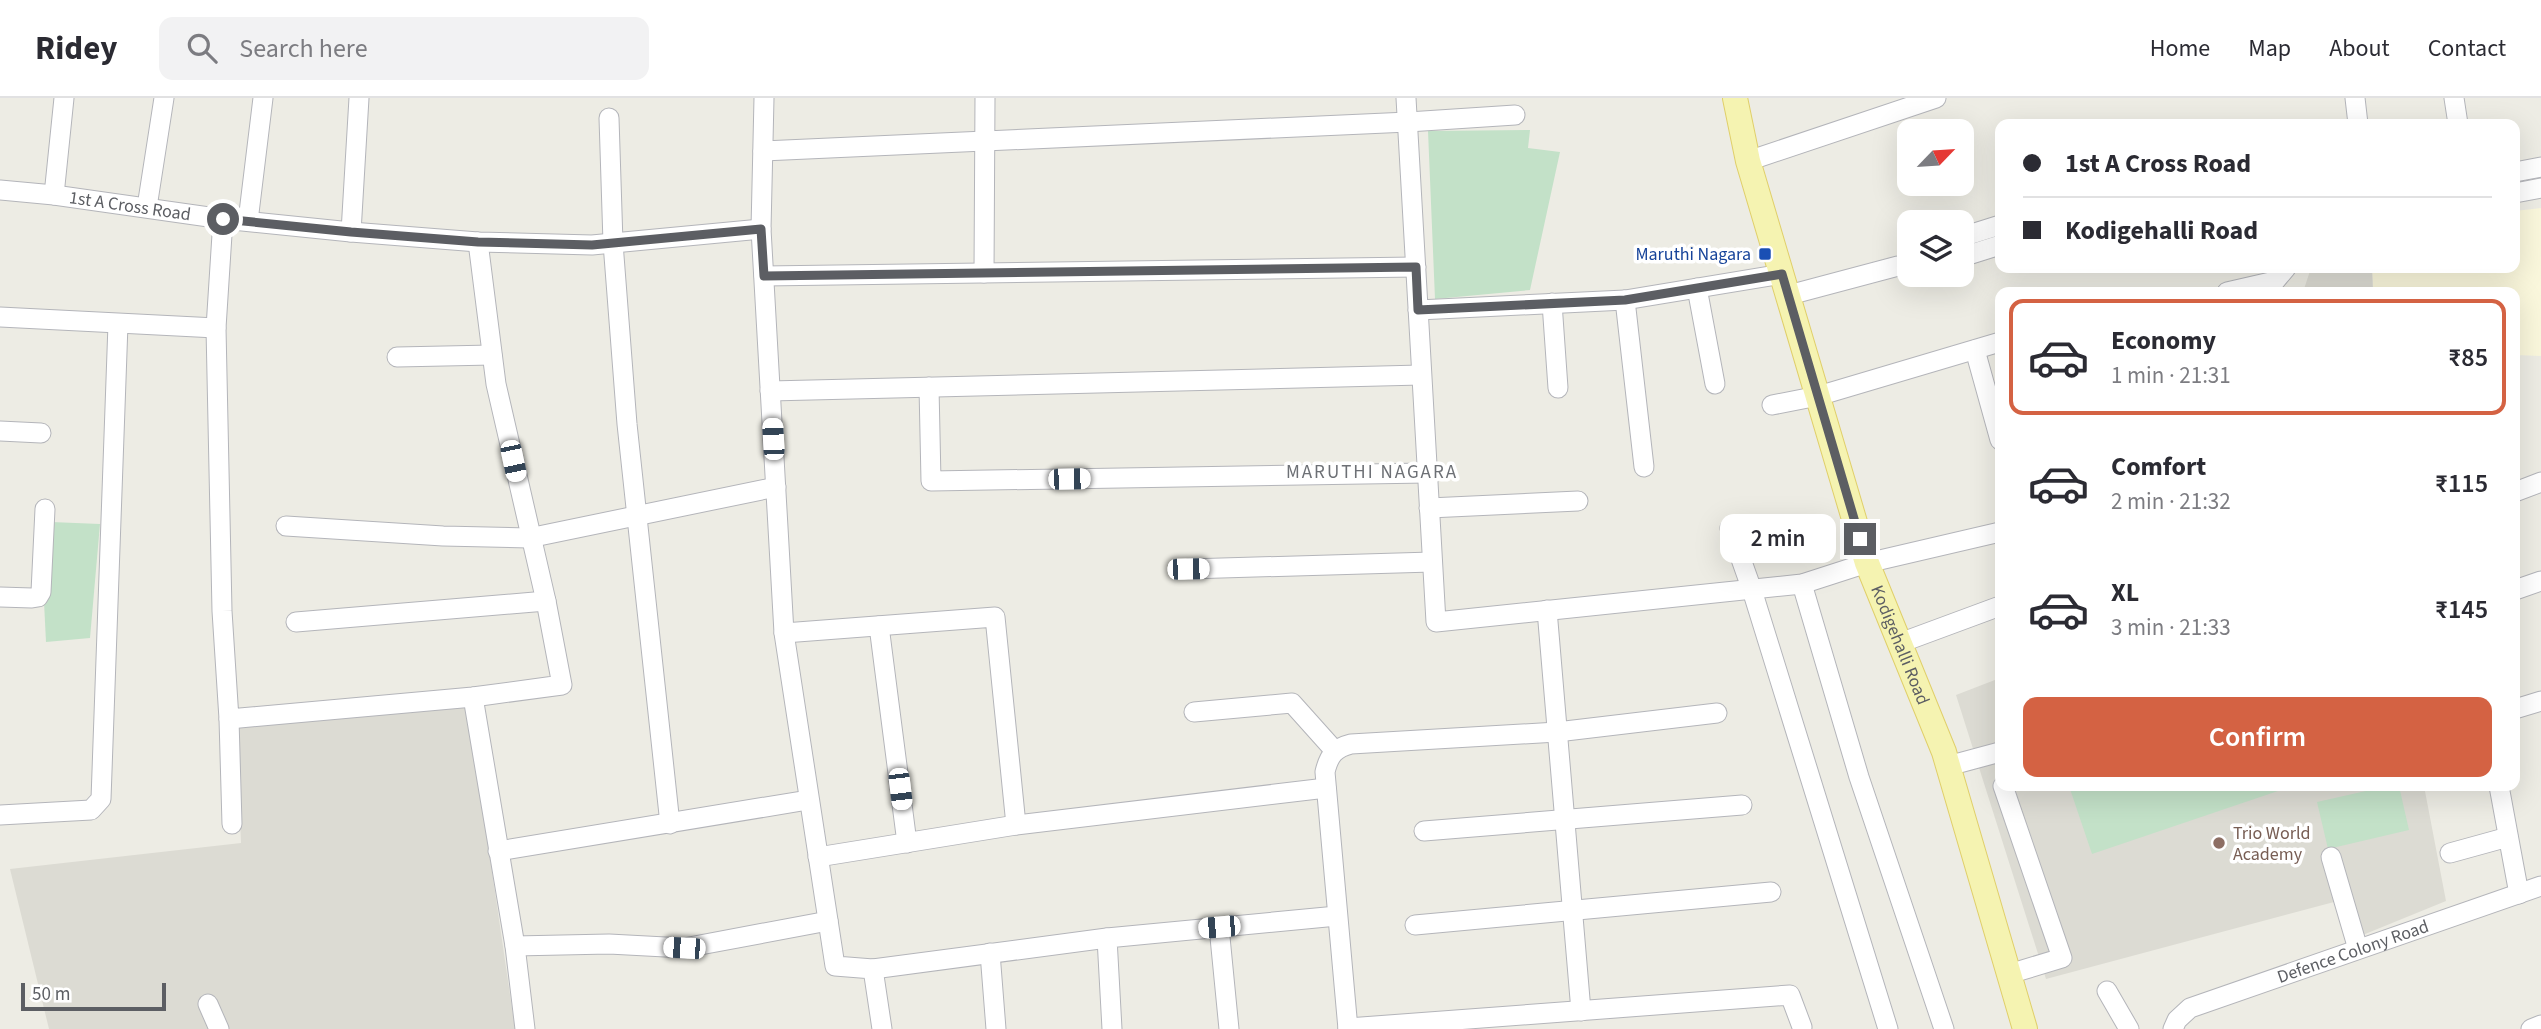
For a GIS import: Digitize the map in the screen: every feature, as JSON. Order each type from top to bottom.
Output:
[{"type":"main road","name":"Kodigehalli Road","points":[[1735,98],[1748,161],[1867,563],[1948,766],[2025,1029]]},
{"type":"street","points":[[54,195],[64,98]]},
{"type":"street","points":[[147,207],[164,98]]},
{"type":"street","points":[[248,221],[263,98]]},
{"type":"street","points":[[351,232],[359,98]]},
{"type":"street","points":[[764,98],[761,229],[784,634],[835,966],[873,969],[1107,938],[1337,916]]},
{"type":"street","points":[[985,98],[985,273]]},
{"type":"street","points":[[1406,98],[1436,622],[1802,584],[1867,563],[1995,533]]},
{"type":"street","points":[[1748,161],[1936,98]]},
{"type":"street","points":[[2355,98],[2357,119]]},
{"type":"street","points":[[2454,98],[2457,119]]},
{"type":"street","points":[[763,151],[1515,115]]},
{"type":"street","points":[[609,118],[613,243],[627,424],[670,824]]},
{"type":"street","points":[[2520,171],[2541,167]]},
{"type":"street","points":[[2520,192],[2541,188]]},
{"type":"street","name":"1st A Cross Road","points":[[0,190],[223,219],[478,242],[592,245],[761,229]]},
{"type":"street","points":[[223,219],[216,328],[222,611],[232,824]]},
{"type":"street","points":[[1974,233],[1995,227]]},
{"type":"street","points":[[229,719],[472,697],[562,685],[546,601],[529,537],[496,384],[478,242]]},
{"type":"street","points":[[1974,254],[1995,247]]},
{"type":"street","points":[[1418,310],[1625,300],[1697,288],[1785,284],[1897,264]]},
{"type":"street","points":[[764,276],[1416,267]]},
{"type":"street","points":[[2249,287],[2279,280]]},
{"type":"street","points":[[1697,288],[1715,384]]},
{"type":"street","points":[[1625,300],[1644,467]]},
{"type":"street","points":[[1552,303],[1558,387]]},
{"type":"street","points":[[0,317],[216,328]]},
{"type":"street","points":[[0,815],[90,810],[101,799],[118,324]]},
{"type":"street","points":[[1772,405],[1818,396],[1995,344]]},
{"type":"street","points":[[1975,350],[1995,422]]},
{"type":"street","points":[[397,357],[492,355]]},
{"type":"street","points":[[770,391],[1421,375]]},
{"type":"street","points":[[929,387],[932,481],[1427,473]]},
{"type":"street","points":[[0,431],[41,433]]},
{"type":"street","points":[[2520,490],[2541,482]]},
{"type":"street","points":[[286,526],[443,536],[529,537],[776,487]]},
{"type":"street","points":[[1429,508],[1578,501]]},
{"type":"street","points":[[0,597],[32,598],[38,597],[41,592],[45,509]]},
{"type":"street","points":[[1730,528],[1752,590],[1888,1029]]},
{"type":"street","points":[[1188,569],[1432,562]]},
{"type":"street","points":[[2520,588],[2541,581]]},
{"type":"street","points":[[1802,584],[1859,777],[1944,1029]]},
{"type":"street","points":[[296,622],[546,601]]},
{"type":"street","points":[[1899,643],[1995,608]]},
{"type":"street","points":[[1547,610],[1581,1011]]},
{"type":"street","points":[[784,634],[996,617],[1016,825]]},
{"type":"street","points":[[878,626],[907,843]]},
{"type":"street","points":[[472,697],[516,946],[525,1029]]},
{"type":"street","points":[[2520,707],[2541,701]]},
{"type":"street","points":[[1194,712],[1292,704],[1335,751]]},
{"type":"street","points":[[1717,713],[1557,732],[1351,744],[1337,748],[1328,759],[1325,772],[1348,1028],[1790,995],[1802,1027]]},
{"type":"street","points":[[1948,766],[1995,753]]},
{"type":"street","points":[[818,857],[1016,825],[1326,788]]},
{"type":"street","points":[[2005,791],[2062,958],[2009,974]]},
{"type":"street","points":[[2500,791],[2519,894]]},
{"type":"street","points":[[498,851],[808,800]]},
{"type":"street","points":[[1424,831],[1742,805]]},
{"type":"street","points":[[2450,853],[2508,837]]},
{"type":"street","points":[[2331,857],[2358,949]]},
{"type":"street","name":"Defence Colony Road","points":[[2173,1029],[2177,1020],[2190,1008],[2541,886]]},
{"type":"street","points":[[1415,925],[1771,892]]},
{"type":"street","points":[[516,946],[609,944],[684,948],[828,921]]},
{"type":"street","points":[[1219,927],[1229,1029]]},
{"type":"street","points":[[1107,938],[1112,1029]]},
{"type":"street","points":[[989,953],[996,1029]]},
{"type":"street","points":[[873,969],[881,1029]]},
{"type":"street","points":[[2107,991],[2129,1029]]},
{"type":"street","points":[[208,1004],[219,1029]]},
{"type":"street","points":[[2531,1029],[2541,1025]]},
{"type":"shaded area","points":[[2541,208],[2541,356],[2520,355],[2520,287],[2373,287],[2372,273],[2520,273],[2520,210]]},
{"type":"shaded area","points":[[2309,273],[2372,273],[2373,287],[2305,287]]},
{"type":"shaded area","name":"Trio World Academy","points":[[1995,680],[1995,791],[2425,791],[2446,901],[2348,941],[2334,902],[2046,979],[1956,695]]},
{"type":"shaded area","points":[[467,700],[515,1029],[49,1029],[10,869],[241,843],[236,724]]},
{"type":"green space","points":[[1530,130],[1528,148],[1560,152],[1530,290],[1435,299],[1428,131]]},
{"type":"green space","points":[[51,522],[100,524],[90,638],[46,642],[44,602]]},
{"type":"green space","points":[[2071,791],[2278,791],[2092,854]]},
{"type":"green space","points":[[2366,791],[2400,791],[2409,830],[2328,849],[2317,802]]},
{"type":"place","name":"Maruthi Nagara","points":[[1765,254]]},
{"type":"place","name":"Trio World Academy","points":[[2219,843]]},
{"type":"district","name":"MARUTHI NAGARA","points":[[1372,472]]},
{"type":"route","points":[[223,219],[478,242],[592,245],[761,229],[764,276],[1416,267],[1418,310],[1625,300],[1782,274],[1860,539]]}]
